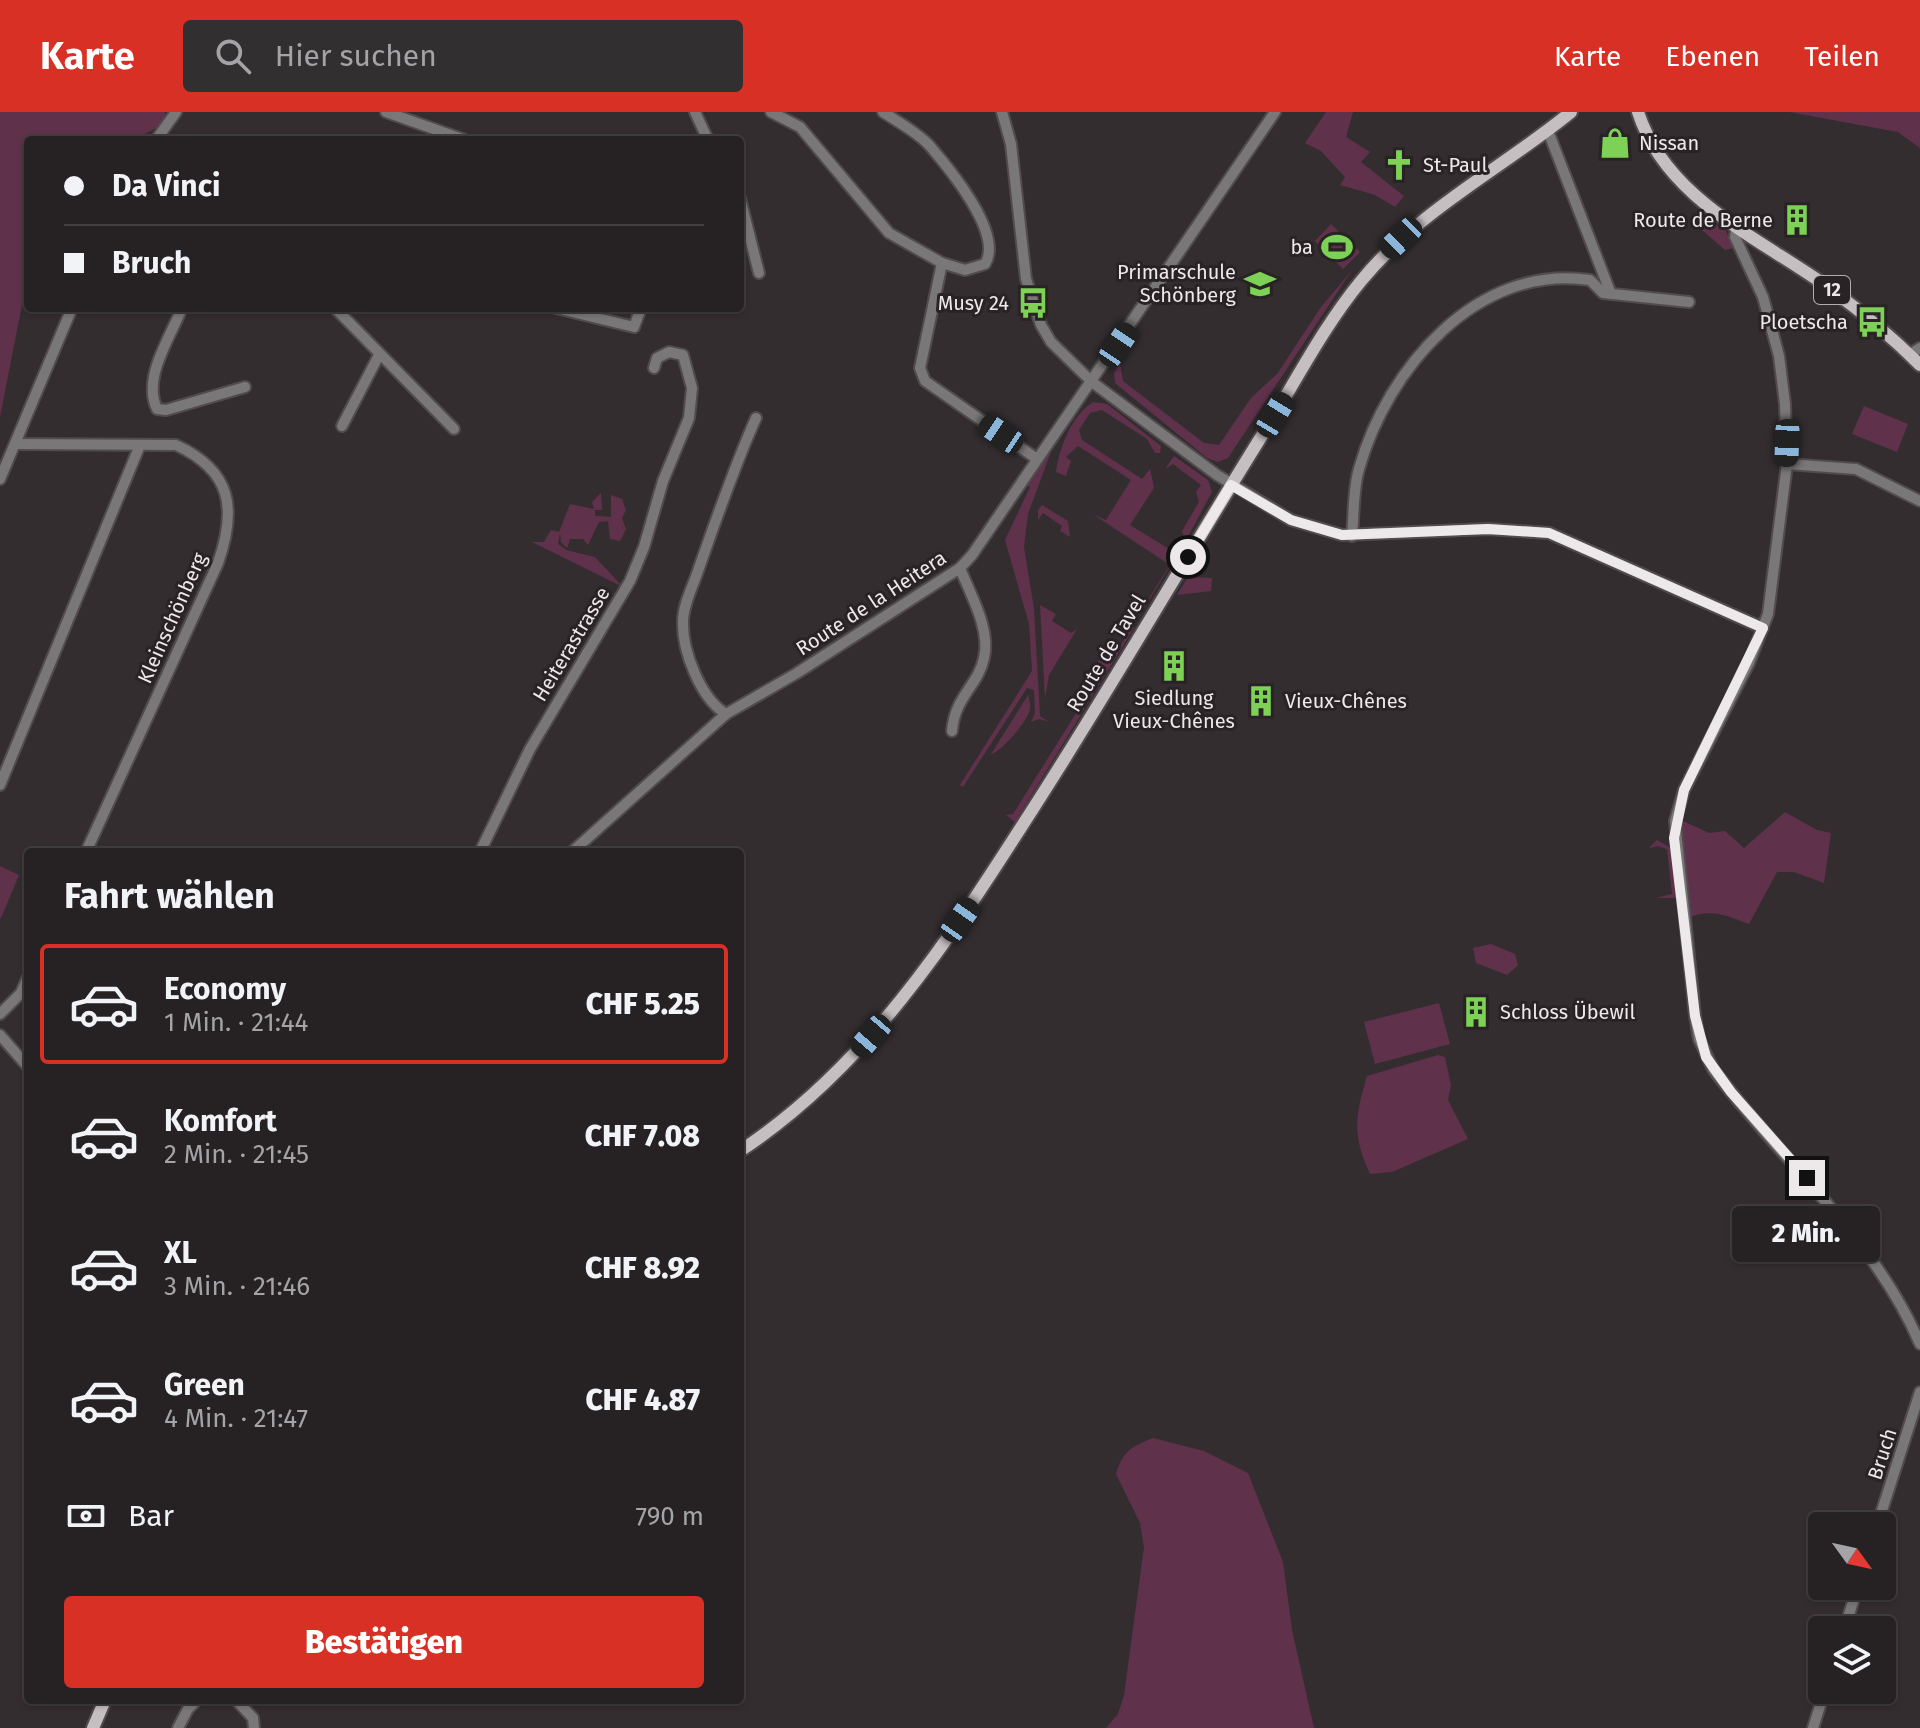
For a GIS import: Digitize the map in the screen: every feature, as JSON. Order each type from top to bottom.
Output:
[{"type":"main road","name":"Route de Tavel","points":[[744,1148],[785,1119],[829,1081],[916,981],[1058,771],[1341,307],[1377,262],[1450,198],[1571,112]]},
{"type":"main road","name":"12","points":[[1638,112],[1650,143],[1668,170],[1694,194],[1915,351],[1920,365]]},
{"type":"main road","points":[[93,1728],[103,1704]]},
{"type":"street","points":[[159,136],[176,112]]},
{"type":"street","points":[[386,112],[454,136]]},
{"type":"street","points":[[695,112],[706,136]]},
{"type":"street","points":[[771,112],[800,127],[889,233],[942,263],[965,270],[985,264],[990,249],[986,225],[927,144],[883,112]]},
{"type":"street","points":[[1002,112],[1011,144],[1021,244],[1033,303],[1051,342],[1092,382],[1231,485],[1291,520],[1352,536],[1488,529],[1549,533],[1763,628]]},
{"type":"street","name":"Route de la Heitera","points":[[726,714],[797,673],[960,568],[996,523],[1275,112]]},
{"type":"street","points":[[1548,131],[1611,294]]},
{"type":"street","points":[[744,214],[759,273]]},
{"type":"street","points":[[1737,225],[1735,237],[1763,297],[1779,356],[1785,404],[1787,464],[1773,588],[1763,628],[1684,790],[1674,838],[1695,1016],[1706,1057],[1731,1092],[1842,1221],[1908,1319],[1920,1344]]},
{"type":"street","points":[[942,263],[920,368],[925,381],[1037,459]]},
{"type":"street","points":[[1352,536],[1358,471],[1378,420],[1410,370],[1458,316],[1504,289],[1547,279],[1590,280],[1603,293],[1689,302]]},
{"type":"street","points":[[0,479],[18,444],[70,312]]},
{"type":"street","points":[[180,312],[152,379],[151,395],[157,409],[166,410],[245,387]]},
{"type":"street","points":[[339,312],[454,429]]},
{"type":"street","points":[[572,312],[634,327],[640,312]]},
{"type":"street","name":"Heiterastrasse","points":[[482,848],[530,749],[630,581],[689,418],[692,388],[683,355],[669,352],[657,358],[654,368]]},
{"type":"street","points":[[342,426],[379,355]]},
{"type":"street","points":[[576,848],[726,714],[712,701],[693,666],[685,648],[682,618],[731,475],[756,418]]},
{"type":"street","name":"Kleinschönberg","points":[[18,444],[176,445],[197,455],[214,471],[225,491],[229,528],[218,563],[88,848]]},
{"type":"street","points":[[0,785],[140,445]]},
{"type":"street","points":[[1787,464],[1856,469],[1920,501]]},
{"type":"street","points":[[952,731],[958,701],[984,659],[981,622],[960,568]]},
{"type":"street","points":[[0,1014],[24,986]]},
{"type":"street","points":[[0,1035],[24,1062]]},
{"type":"street","name":"Bruch","points":[[1881,1512],[1920,1392]]},
{"type":"street","points":[[178,1728],[193,1704]]},
{"type":"street","points":[[240,1704],[253,1718],[254,1728]]},
{"type":"street","points":[[1813,1728],[1821,1704]]},
{"type":"shaded area","points":[[0,112],[165,112],[166,123],[141,136],[24,136],[24,294],[0,417]]},
{"type":"shaded area","points":[[1326,112],[1353,112],[1346,137],[1370,152],[1361,162],[1404,196],[1395,207],[1375,195],[1340,185],[1345,177],[1321,151],[1305,143]]},
{"type":"shaded area","points":[[1789,112],[1920,112],[1920,148],[1898,132]]},
{"type":"shaded area","points":[[1703,217],[1726,231],[1733,248],[1725,250],[1695,224]]},
{"type":"shaded area","name":"ba","points":[[1331,224],[1360,252],[1343,269],[1315,241]]},
{"type":"shaded area","points":[[1352,270],[1228,458],[1218,462],[1207,458],[1115,383],[1114,373],[1120,363],[1123,381],[1204,443],[1219,445],[1251,398],[1277,374],[1321,307]]},
{"type":"shaded area","points":[[1093,402],[1107,404],[1161,446],[1160,453],[1155,453],[1147,439],[1102,410],[1090,413],[1079,430],[1082,440],[1142,479],[1150,469],[1154,488],[1130,525],[1169,549],[1178,543],[1181,549],[1144,608],[1134,600],[1137,596],[1147,601],[1170,565],[1094,515],[1106,520],[1131,480],[1078,446],[1066,457],[1071,461],[1066,476],[1056,472],[1068,433],[1079,415]]},
{"type":"shaded area","points":[[1864,406],[1908,424],[1897,452],[1852,434]]},
{"type":"shaded area","points":[[1052,449],[1028,514],[1024,547],[1034,609],[1040,716],[1049,722],[1039,719],[1031,722],[1035,713],[1034,690],[1027,688],[963,787],[960,785],[1032,671],[1029,624],[1005,540],[1030,487],[1027,485]]},
{"type":"shaded area","points":[[1174,456],[1208,480],[1212,492],[1185,542],[1182,531],[1199,502],[1196,492],[1201,485],[1173,464],[1165,469]]},
{"type":"shaded area","points":[[601,493],[602,510],[595,510],[595,516],[611,517],[611,495],[622,499],[626,510],[622,518],[626,529],[620,541],[610,539],[608,521],[599,522],[588,545],[583,539],[570,539],[567,548],[561,542],[560,533],[558,544],[566,550],[595,557],[623,587],[532,542],[544,542],[551,530],[559,532],[570,504],[594,509],[592,502]]},
{"type":"shaded area","points":[[1042,505],[1068,521],[1070,537],[1060,531],[1062,526],[1043,513],[1038,520],[1038,510]]},
{"type":"shaded area","points":[[1188,577],[1212,578],[1211,591],[1177,595]]},
{"type":"shaded area","points":[[1040,605],[1056,614],[1052,621],[1071,633],[1077,629],[1049,675],[1045,698]]},
{"type":"shaded area","points":[[1125,621],[1134,628],[1015,822],[1006,815],[1013,814],[1105,667],[1098,662],[1102,656],[1111,661],[1125,638],[1118,632]]},
{"type":"shaded area","points":[[1028,695],[1030,707],[1020,728],[991,754]]},
{"type":"shaded area","points":[[1785,812],[1817,830],[1831,833],[1824,883],[1794,872],[1777,872],[1749,924],[1712,913],[1688,918],[1678,829],[1681,820],[1709,833],[1725,831],[1744,848]]},
{"type":"shaded area","points":[[1657,840],[1671,848],[1677,898],[1656,898],[1672,894],[1667,849],[1658,846],[1649,848]]},
{"type":"shaded area","points":[[0,866],[19,875],[1,918],[0,918]]},
{"type":"shaded area","points":[[1491,944],[1515,954],[1518,965],[1507,975],[1476,963],[1473,948]]},
{"type":"shaded area","points":[[1439,1003],[1450,1044],[1375,1064],[1364,1022]]},
{"type":"shaded area","points":[[1438,1055],[1445,1057],[1451,1085],[1448,1100],[1468,1139],[1392,1172],[1370,1174],[1360,1148],[1357,1125],[1367,1076]]},
{"type":"shaded area","points":[[1153,1438],[1204,1451],[1248,1473],[1283,1562],[1292,1630],[1314,1728],[1106,1728],[1118,1714],[1124,1695],[1144,1547],[1140,1523],[1116,1474],[1121,1460],[1129,1451]]},
{"type":"place","name":"Nissan","points":[[1615,143]]},
{"type":"place","name":"St-Paul","points":[[1399,165]]},
{"type":"place","name":"Route de Berne","points":[[1797,220]]},
{"type":"place","name":"ba","points":[[1337,247]]},
{"type":"place","name":"Primarschule Schönberg","points":[[1260,284]]},
{"type":"place","name":"Musy 24","points":[[1033,303]]},
{"type":"place","name":"Ploetscha","points":[[1872,322]]},
{"type":"place","name":"Siedlung Vieux-Chênes","points":[[1174,666]]},
{"type":"place","name":"Vieux-Chênes","points":[[1261,701]]},
{"type":"place","name":"Schloss Übewil","points":[[1476,1012]]},
{"type":"route","points":[[1188,557],[1231,485],[1291,520],[1342,535],[1488,529],[1549,533],[1763,628],[1749,663],[1684,790],[1675,821],[1674,838],[1695,1016],[1706,1057],[1751,1116],[1807,1178]]}]
